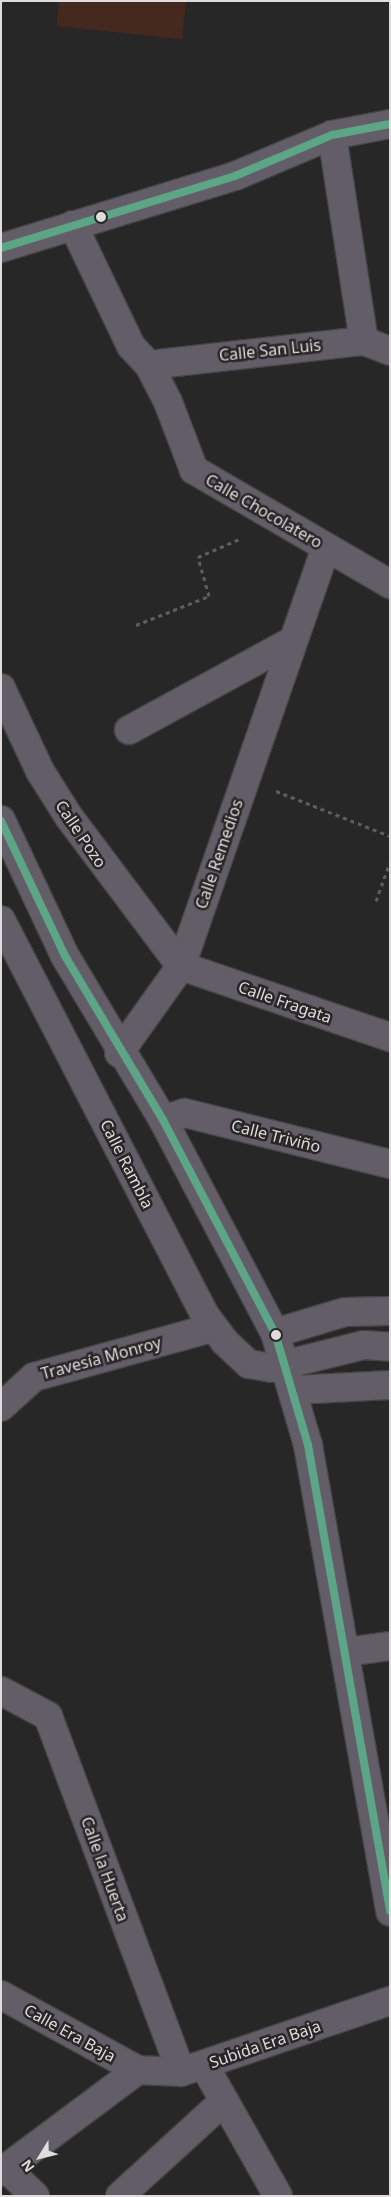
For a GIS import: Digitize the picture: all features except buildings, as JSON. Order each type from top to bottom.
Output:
[{"type":"street","points":[[1,248],[235,176],[332,135],[390,124]]},
{"type":"street","points":[[332,135],[364,341]]},
{"type":"street","name":"Calle Chocolatero","points":[[73,225],[131,346],[149,365],[194,470],[390,584]]},
{"type":"street","name":"Calle San Luis","points":[[149,365],[364,341],[390,351]]},
{"type":"street","name":"Calle Remedios","points":[[119,1053],[181,966],[326,546]]},
{"type":"street","points":[[130,730],[292,641]]},
{"type":"street","name":"Calle Pozo","points":[[1,688],[40,771],[69,817],[181,966]]},
{"type":"street","points":[[1,820],[65,956],[119,1053],[163,1120],[275,1333],[294,1390],[308,1445],[386,1872],[390,1912]]},
{"type":"street","name":"Calle Rambla","points":[[1,920],[212,1328],[249,1364],[271,1368],[364,1345],[390,1346]]},
{"type":"street","name":"Calle Fragata","points":[[181,966],[390,1037]]},
{"type":"street","name":"Calle Triviño","points":[[163,1120],[185,1113],[390,1164]]},
{"type":"street","points":[[275,1333],[345,1312],[390,1311]]},
{"type":"street","name":"Travesía Monroy","points":[[2,1401],[34,1377],[212,1328]]},
{"type":"street","points":[[294,1390],[390,1386]]},
{"type":"street","points":[[346,1652],[390,1646]]},
{"type":"street","name":"Calle la Huerta","points":[[1,1691],[48,1716],[192,2068],[224,2101],[278,2196]]},
{"type":"street","name":"Calle Era Baja","points":[[1,1995],[138,2070]]},
{"type":"street","name":"Subida Era Baja","points":[[138,2070],[192,2068],[390,2001]]},
{"type":"street","points":[[35,2196],[4,2170],[138,2070]]},
{"type":"street","points":[[120,2196],[224,2101]]},
{"type":"path","points":[[136,625],[209,596],[198,557],[279,521]]},
{"type":"path","points":[[245,779],[390,836]]},
{"type":"path","points":[[376,901],[390,862]]},
{"type":"shaded area","points":[[59,1],[186,1],[182,39],[57,26]]},
{"type":"transit line","points":[[1,248],[235,176],[332,135],[390,124]]},
{"type":"transit line","points":[[1,821],[65,956],[163,1120],[275,1333],[308,1445],[390,1911]]}]
